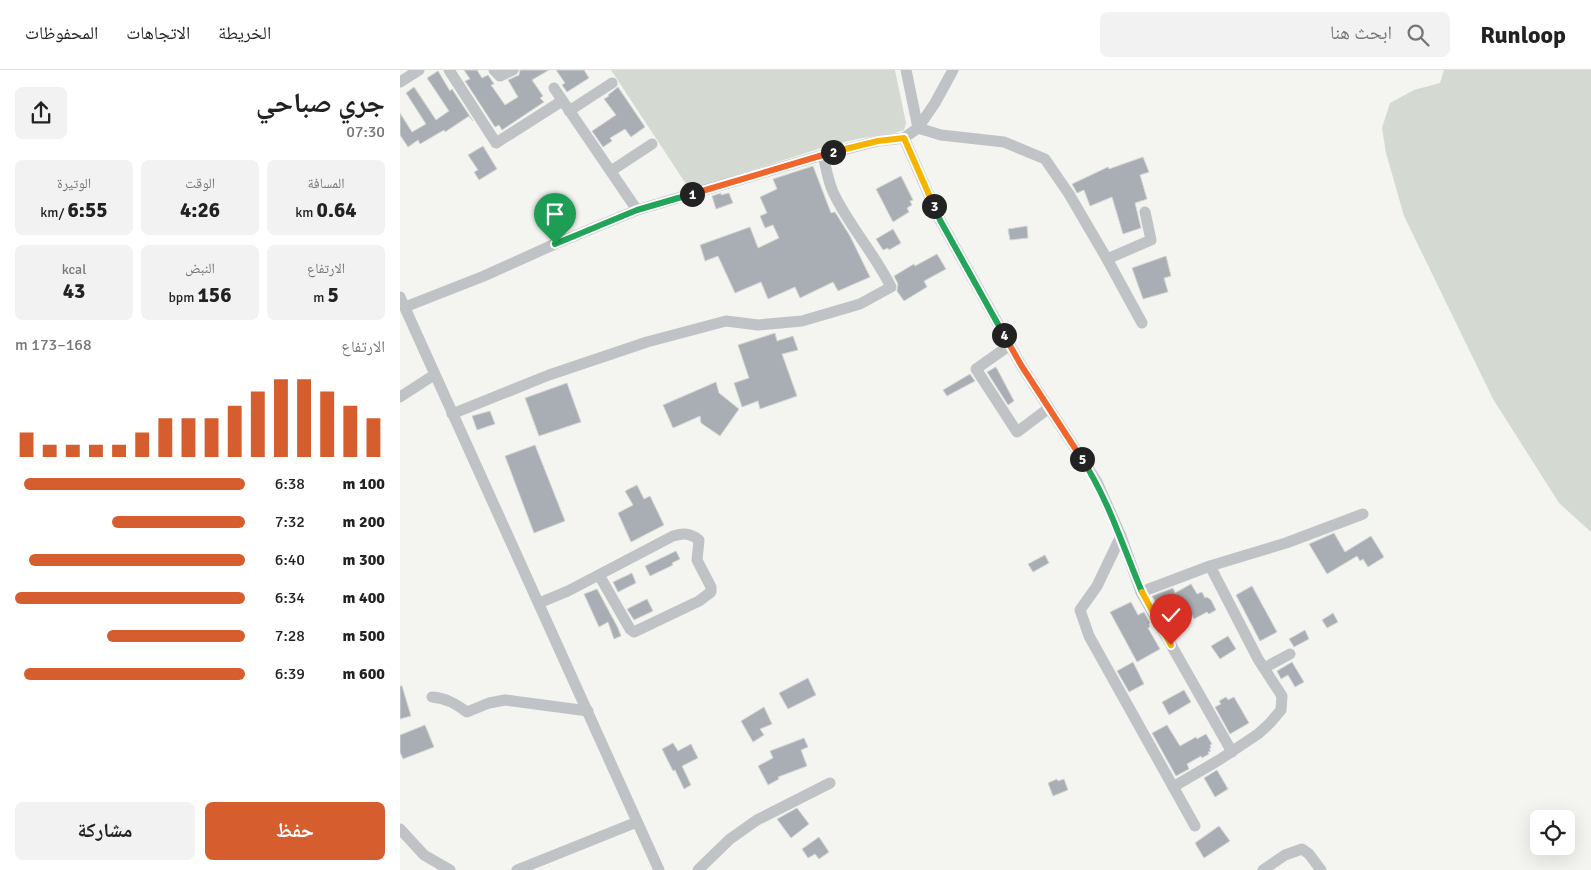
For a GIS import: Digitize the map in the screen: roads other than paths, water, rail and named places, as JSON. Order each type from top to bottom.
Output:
[{"type":"street","points":[[400,82],[418,70]]},
{"type":"street","points":[[449,70],[496,143],[562,101]]},
{"type":"street","points":[[494,70],[500,76],[513,70]]},
{"type":"street","points":[[906,70],[918,128]]},
{"type":"street","points":[[659,870],[402,302],[484,276],[563,240],[637,210],[823,155],[878,141],[904,138],[918,128],[935,103],[953,70]]},
{"type":"street","points":[[570,111],[612,83]]},
{"type":"street","points":[[554,88],[637,210]]},
{"type":"street","points":[[918,128],[941,135],[1004,142],[1045,159],[1069,194],[1107,258],[1142,323]]},
{"type":"street","points":[[904,138],[940,220],[1010,345],[1097,482],[1121,536],[1141,592],[1232,752]]},
{"type":"street","points":[[610,172],[652,144]]},
{"type":"street","points":[[452,414],[550,375],[647,342],[726,322],[758,325],[802,321],[860,304],[891,287],[833,191],[823,155]]},
{"type":"street","points":[[1107,258],[1151,240],[1145,212]]},
{"type":"street","points":[[1010,345],[976,369],[1016,432],[1049,408]]},
{"type":"street","points":[[400,397],[434,375]]},
{"type":"street","points":[[1141,592],[1210,566],[1286,544],[1363,514]]},
{"type":"street","points":[[539,603],[568,591],[598,575],[673,536],[684,533],[692,535],[699,540],[697,560],[711,587],[711,592],[699,601],[634,632],[630,629],[598,575]]},
{"type":"street","points":[[1121,536],[1096,586],[1080,610],[1082,618],[1089,636],[1196,826]]},
{"type":"street","points":[[1173,787],[1232,752],[1258,734],[1281,710],[1282,696],[1264,668],[1210,566]]},
{"type":"street","points":[[1264,668],[1290,654]]},
{"type":"street","points":[[432,697],[440,697],[454,703],[467,712],[489,703],[505,700],[588,711]]},
{"type":"street","points":[[698,870],[730,839],[757,820],[830,782]]},
{"type":"street","points":[[517,870],[637,822]]},
{"type":"street","points":[[400,829],[424,855],[450,870]]},
{"type":"street","points":[[1263,870],[1285,856],[1302,849],[1310,854],[1321,870]]}]
